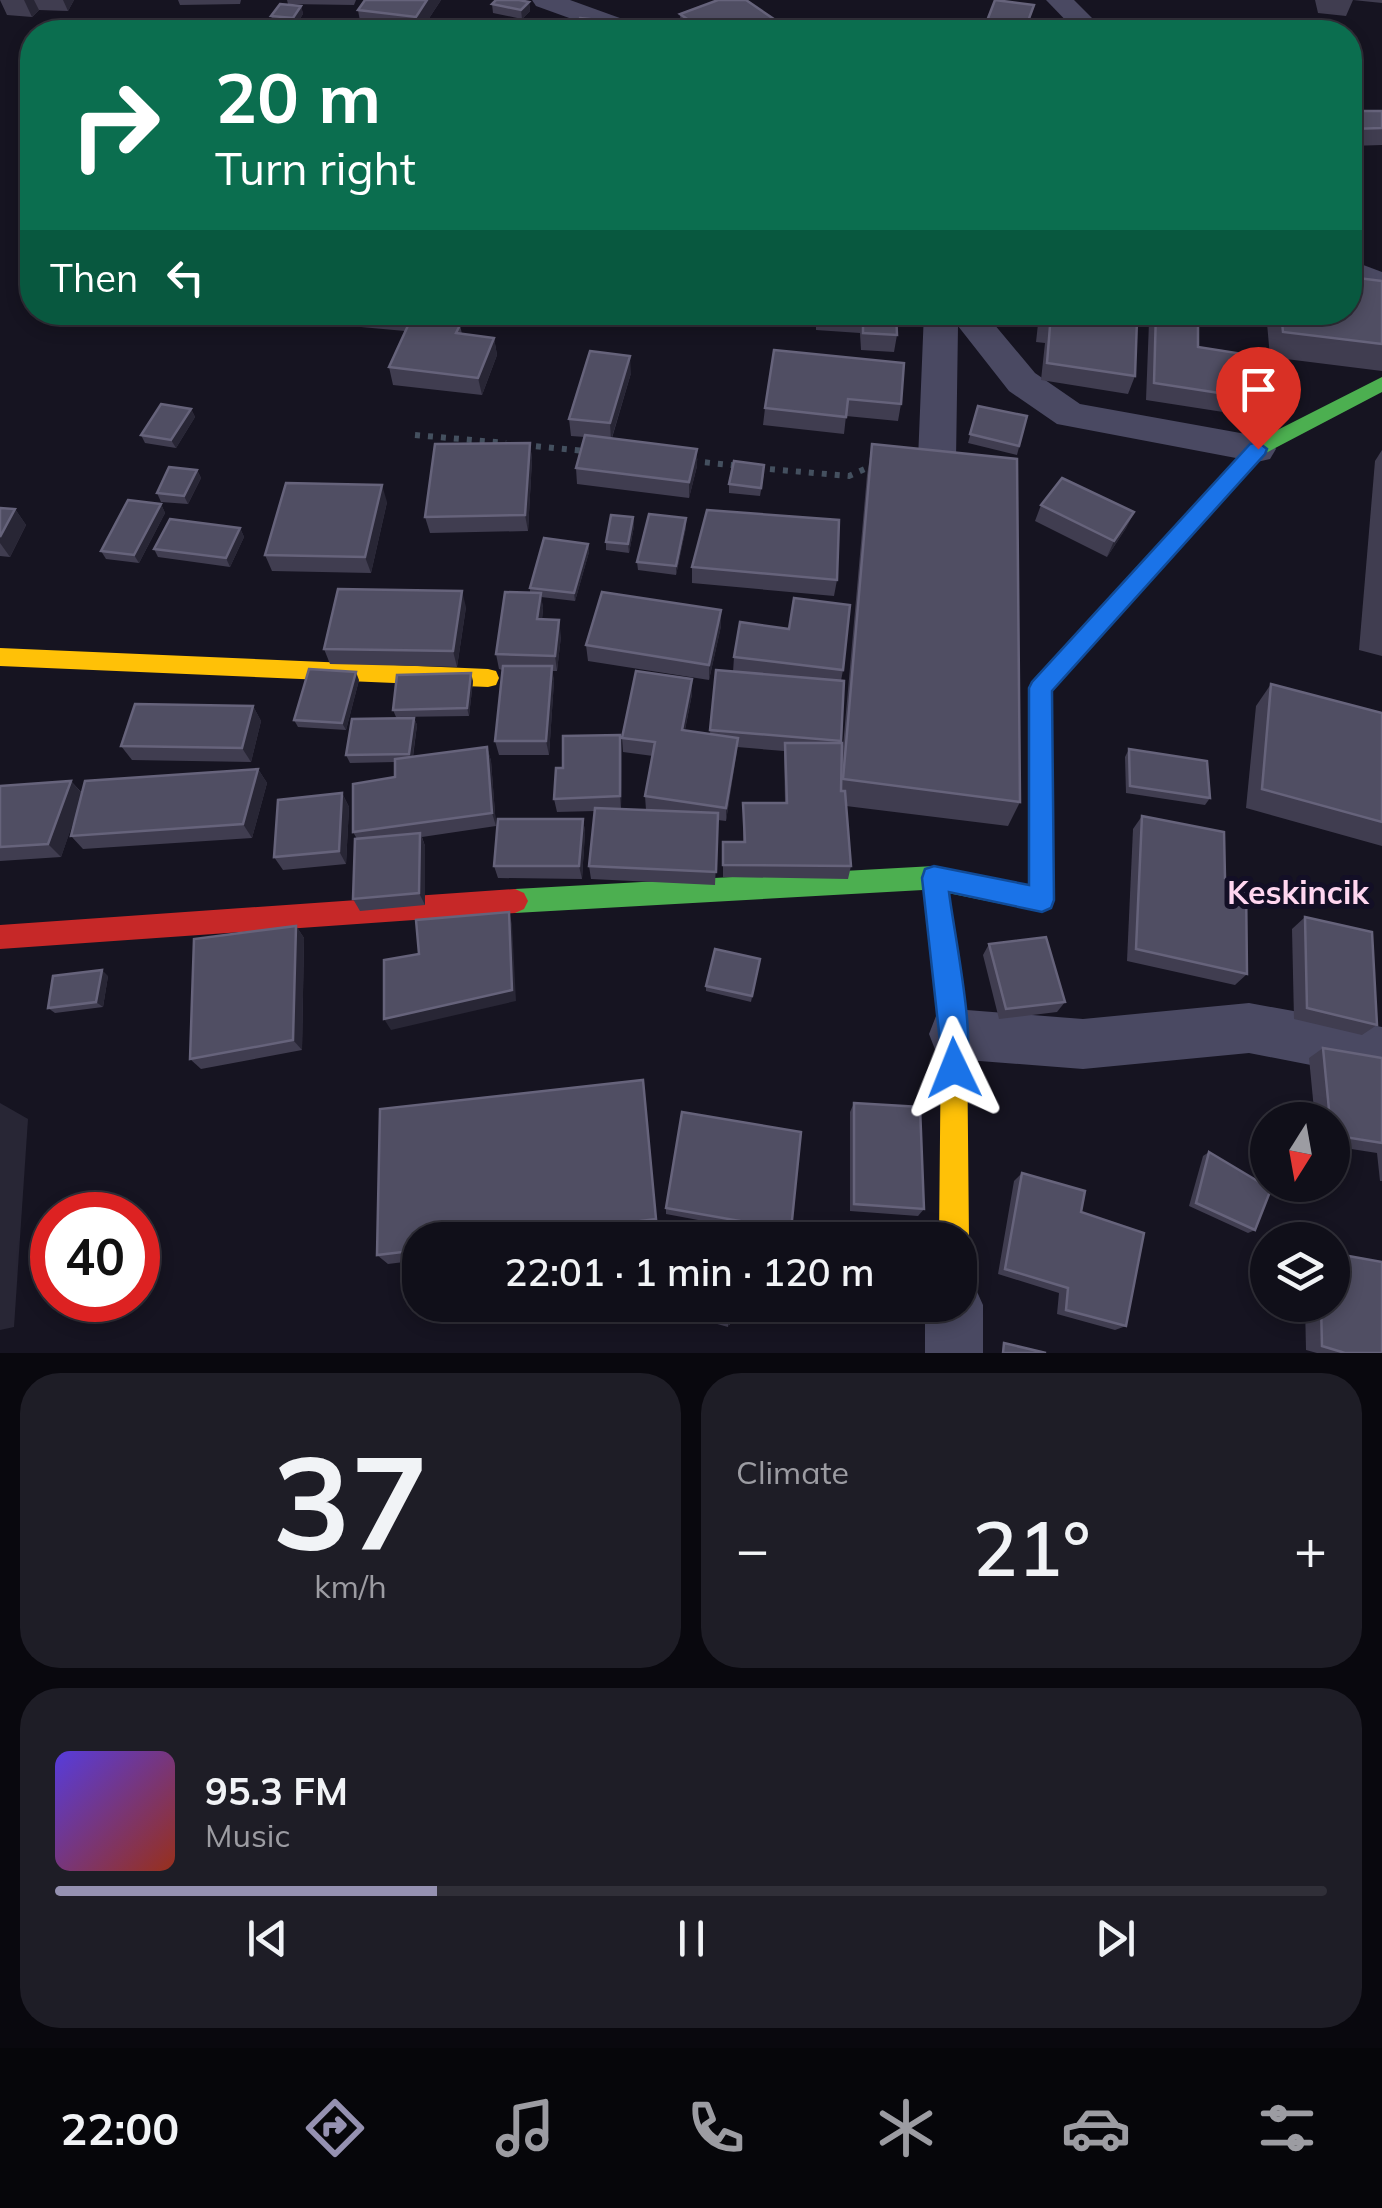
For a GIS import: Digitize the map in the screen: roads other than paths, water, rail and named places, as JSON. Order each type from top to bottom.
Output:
[{"type":"street","points":[[545,0],[599,20]]},
{"type":"street","points":[[614,0],[632,20]]},
{"type":"street","points":[[1059,0],[1080,20]]},
{"type":"street","points":[[937,460],[941,325]]},
{"type":"street","points":[[976,325],[1022,382],[1070,415],[1258,449]]},
{"type":"street","points":[[0,937],[416,906],[934,878],[1042,900],[1040,688],[1258,449],[1382,384]]},
{"type":"street","points":[[0,657],[488,678]]},
{"type":"street","points":[[934,878],[954,1034],[954,1222]]},
{"type":"street","points":[[954,1034],[1083,1044],[1249,1028],[1382,1052]]},
{"type":"street","points":[[954,1322],[954,1353]]},
{"type":"district","name":"Keskincik","points":[[1298,892]]}]
